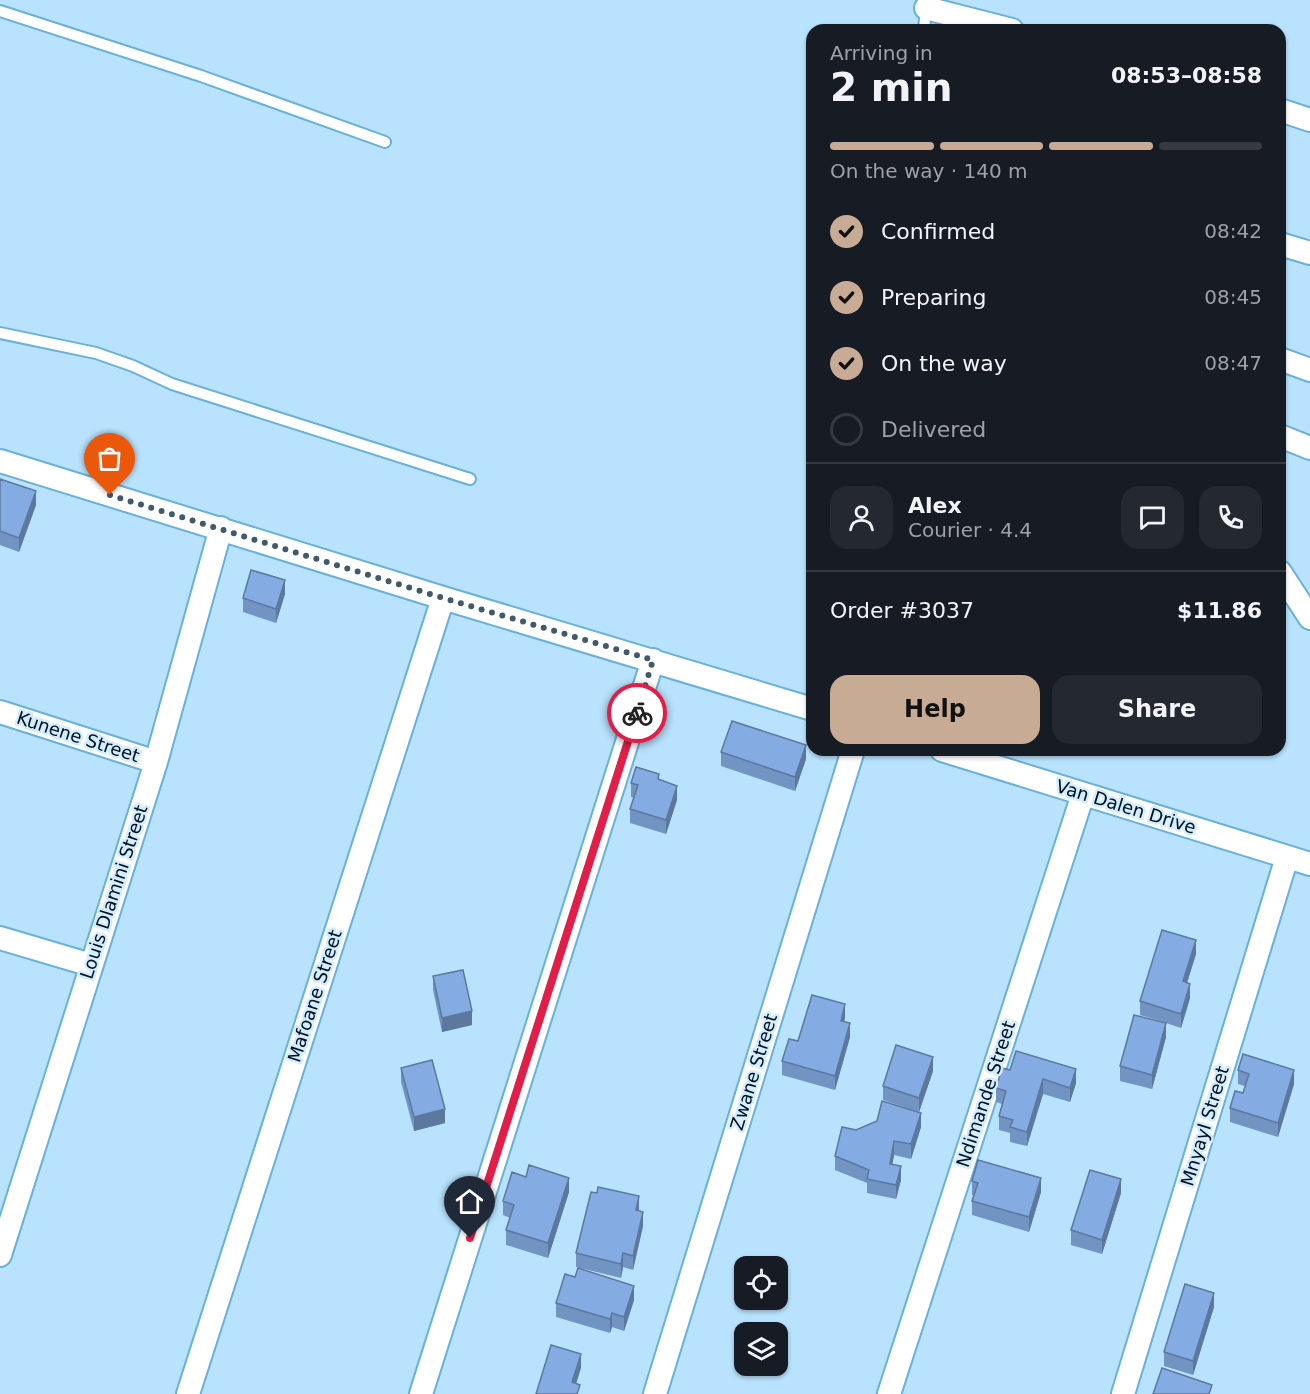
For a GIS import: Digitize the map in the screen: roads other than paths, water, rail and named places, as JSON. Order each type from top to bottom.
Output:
[{"type":"street","points":[[926,13],[982,24]]},
{"type":"street","points":[[1286,112],[1310,120]]},
{"type":"street","points":[[1286,246],[1310,254]]},
{"type":"street","points":[[1286,361],[1310,369]]},
{"type":"street","points":[[1286,438],[1310,448]]},
{"type":"street","points":[[0,461],[806,707]]},
{"type":"street","name":"Louis Dlamini Street","points":[[0,1255],[156,762],[221,528]]},
{"type":"street","points":[[1286,581],[1310,618]]},
{"type":"street","name":"Mafoane Street","points":[[188,1394],[443,598]]},
{"type":"street","points":[[421,1394],[653,660]]},
{"type":"street","name":"Kunene Street","points":[[0,712],[156,762]]},
{"type":"street","name":"Zwane Street","points":[[655,1394],[851,756]]},
{"type":"street","name":"Van Dalen Drive","points":[[961,756],[1310,864]]},
{"type":"street","name":"Ndimande Street","points":[[889,1394],[1083,794]]},
{"type":"street","name":"Mnyayl Street","points":[[1123,1394],[1287,857]]},
{"type":"street","points":[[0,938],[92,964]]},
{"type":"lane","points":[[0,11],[201,76],[385,142]]},
{"type":"lane","points":[[0,333],[96,353],[133,366],[172,384],[470,479]]}]
